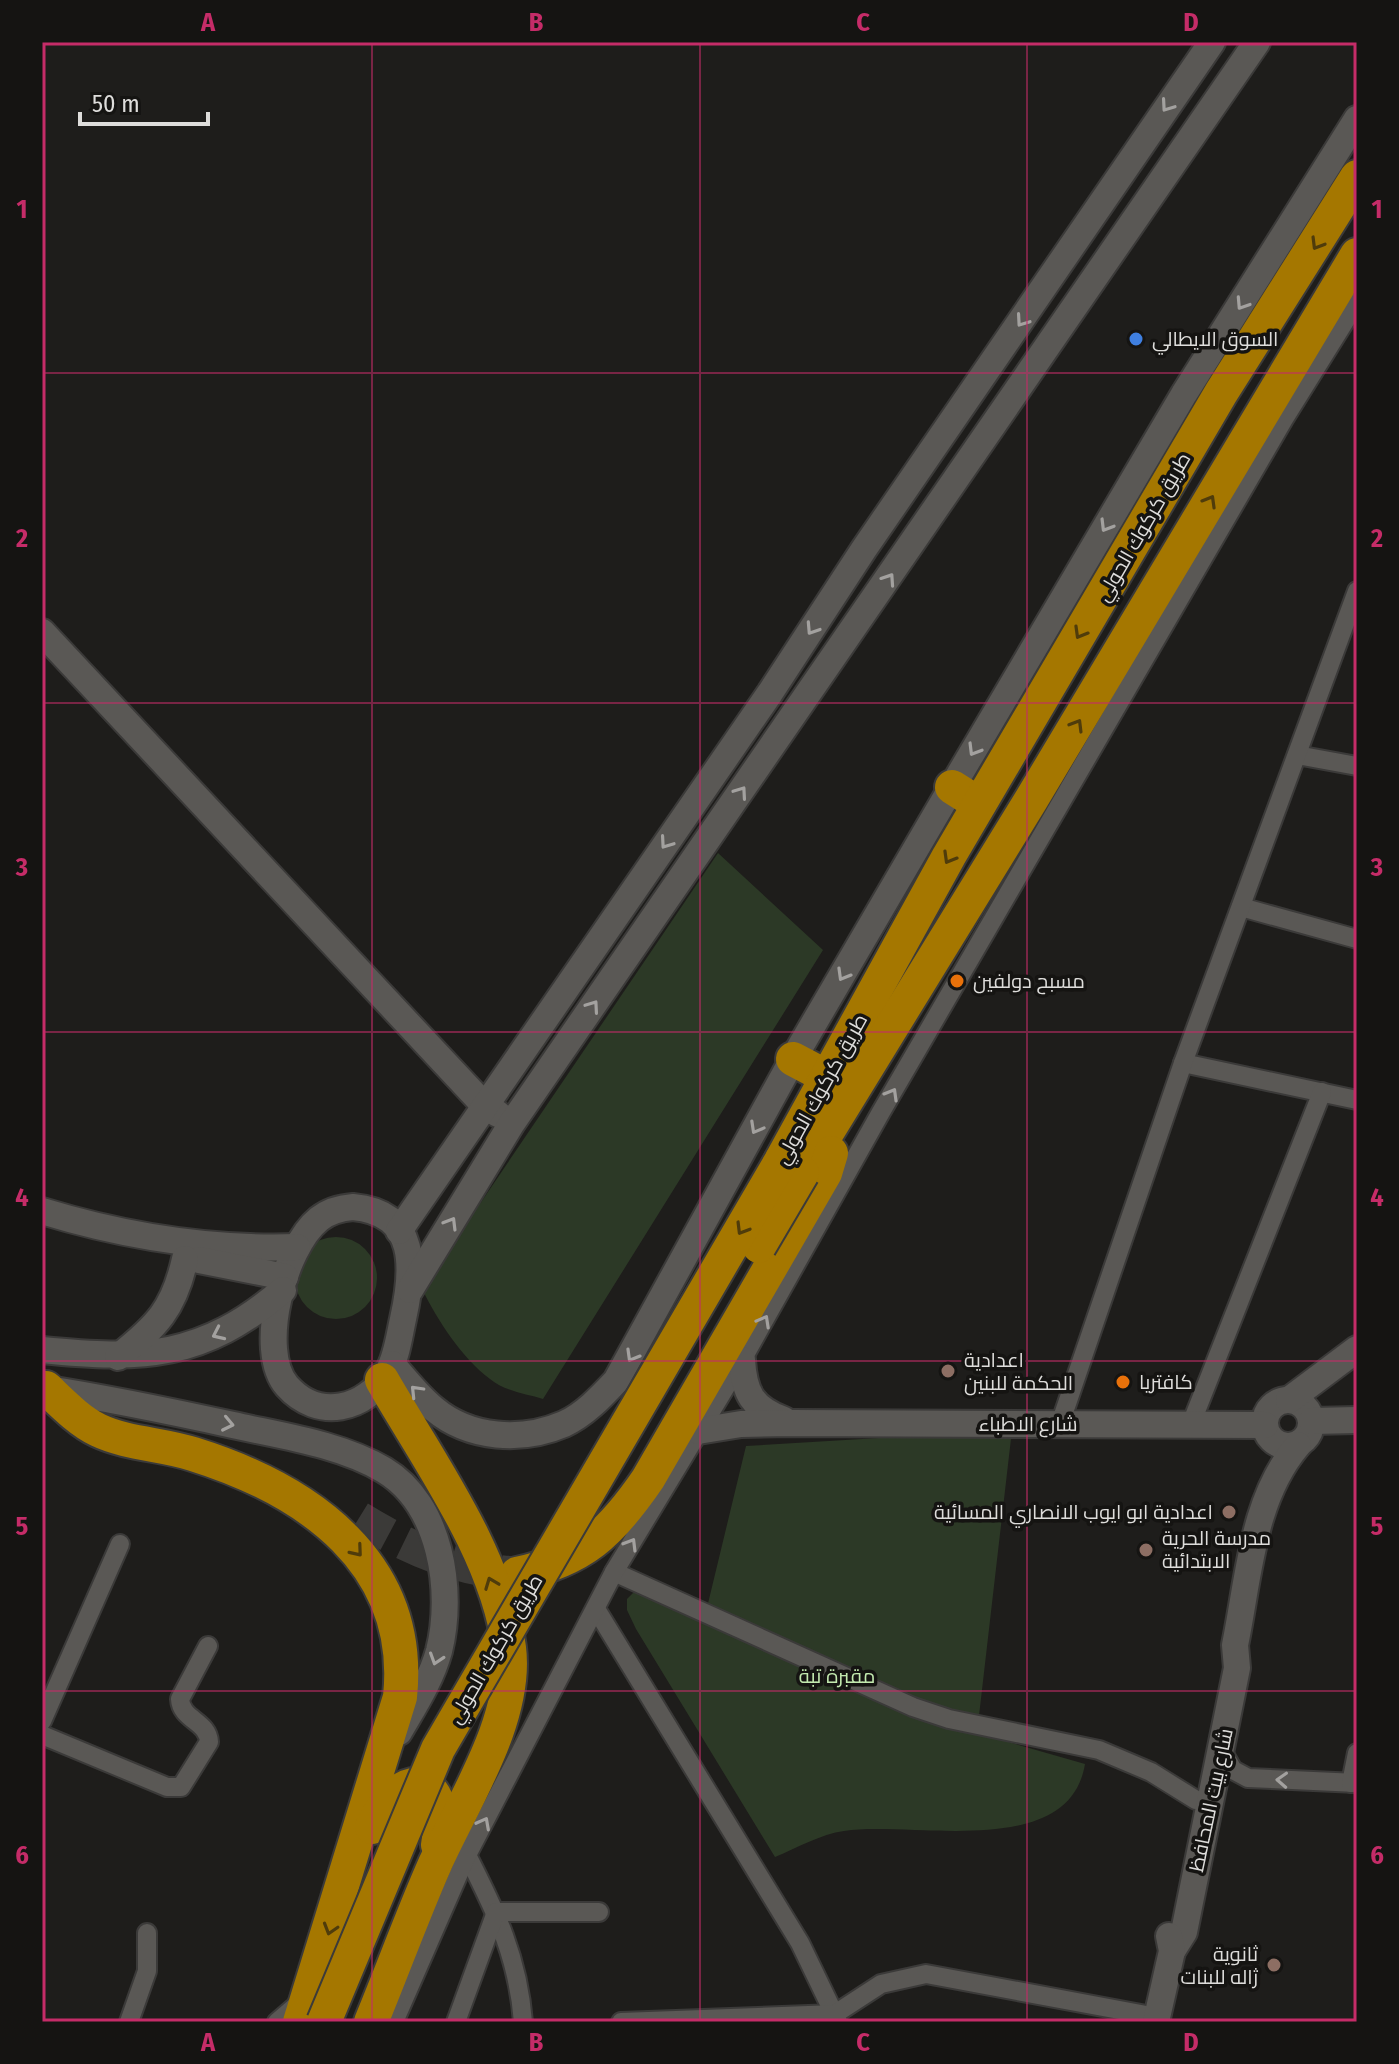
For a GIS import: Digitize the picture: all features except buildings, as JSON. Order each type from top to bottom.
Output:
[{"type":"highway","name":"طريق كركوك الحولي","points":[[346,2022],[431,1811],[467,1741],[792,1167],[827,1077],[966,796],[1357,177]]},
{"type":"highway","name":"طريق كركوك الحولي","points":[[312,2012],[438,1749],[792,1167],[834,1119],[1063,748],[1357,255]]},
{"type":"highway","points":[[1221,393],[1259,416]]},
{"type":"highway","points":[[793,1059],[827,1077]]},
{"type":"highway","points":[[517,1574],[576,1556],[610,1529],[632,1503],[825,1173],[830,1161],[834,1119]]},
{"type":"highway","points":[[387,1372],[481,1558],[499,1606],[510,1651],[507,1697],[501,1719],[434,1865]]},
{"type":"highway","points":[[53,1389],[81,1419],[105,1433],[189,1452],[255,1478],[336,1529],[354,1546],[391,1609],[402,1647],[400,1697],[342,1889],[312,2012]]},
{"type":"highway","points":[[53,1389],[114,1415],[224,1445],[256,1458],[359,1518]]},
{"type":"highway","points":[[342,1889],[389,1797],[406,1786],[427,1788],[440,1807],[441,1828],[425,1920],[371,2022]]},
{"type":"main road","points":[[399,1231],[770,693],[864,549],[1212,42]]},
{"type":"main road","points":[[410,1290],[512,1123],[1257,42]]},
{"type":"main road","points":[[387,1372],[435,1411],[465,1427],[499,1436],[533,1434],[566,1424],[593,1404],[616,1381],[793,1059],[966,796],[1184,394],[1357,119]]},
{"type":"main road","points":[[42,632],[484,1105],[512,1123]]},
{"type":"main road","points":[[341,1208],[376,1212],[399,1231],[410,1256],[410,1290],[387,1372],[368,1397],[339,1408],[319,1406],[298,1397],[281,1378],[272,1354],[271,1341],[284,1284],[297,1247],[321,1217],[341,1208]]},
{"type":"main road","points":[[42,1211],[132,1234],[245,1247],[297,1247]]},
{"type":"main road","points":[[42,1230],[185,1259],[228,1263],[284,1284]]},
{"type":"main road","points":[[118,1357],[148,1334],[167,1311],[185,1259]]},
{"type":"main road","points":[[42,1350],[118,1357],[165,1352],[214,1337],[251,1316],[284,1284]]},
{"type":"main road","name":"شارع بيت المحافظ","points":[[1157,2019],[1172,1951],[1184,1932],[1237,1668],[1235,1645],[1265,1498],[1279,1470],[1306,1439],[1304,1412],[1357,1351]]},
{"type":"main road","name":"شارع الاطباء","points":[[742,1360],[745,1389],[755,1405],[791,1423]]},
{"type":"main road","points":[[53,1389],[289,1437],[352,1456],[387,1472],[415,1499],[439,1556],[445,1605],[438,1653],[430,1676],[377,1774]]},
{"type":"main road","points":[[289,1437],[298,1397]]},
{"type":"main road","name":"شارع بيت المحافظ","points":[[1265,1498],[1262,1466],[1271,1407],[1304,1412]]},
{"type":"main road","points":[[1304,1412],[1357,1420]]},
{"type":"main road","name":"شارع الاطباء","points":[[698,1431],[741,1424],[791,1423],[1191,1424],[1266,1429]]},
{"type":"main road","points":[[1266,1429],[1280,1446],[1298,1445]]},
{"type":"main road","name":"شارع بيت المحافظ","points":[[1172,1951],[1169,1930],[1227,1660],[1235,1645]]},
{"type":"street","points":[[394,2022],[425,1920],[467,1855],[614,1572],[742,1360],[912,1058],[1284,419],[1357,302]]},
{"type":"street","points":[[1060,1424],[1183,1063],[1357,591]]},
{"type":"street","points":[[1297,755],[1357,766]]},
{"type":"street","points":[[1241,907],[1357,939]]},
{"type":"street","points":[[1183,1063],[1357,1100]]},
{"type":"street","points":[[1191,1424],[1322,1092]]},
{"type":"street","points":[[42,1721],[120,1544]]},
{"type":"street","points":[[614,1572],[913,1707],[949,1719],[1099,1750],[1151,1772],[1196,1800]]},
{"type":"street","points":[[596,1609],[800,1943],[837,2018]]},
{"type":"street","points":[[42,1735],[167,1787],[181,1787],[209,1742],[206,1729],[184,1712],[180,1699],[208,1646]]},
{"type":"street","points":[[1221,1749],[1233,1770],[1248,1778],[1354,1783],[1357,1753]]},
{"type":"street","points":[[467,1855],[496,1912],[516,1965],[523,2022]]},
{"type":"street","points":[[496,1912],[599,1912]]},
{"type":"street","points":[[456,2022],[496,1912]]},
{"type":"street","points":[[129,2022],[147,1971],[147,1933]]},
{"type":"street","points":[[621,2022],[837,2018],[881,1984],[903,1976],[926,1974],[1157,2019]]},
{"type":"street","points":[[277,2022],[312,2012]]},
{"type":"green space","points":[[718,853],[823,950],[543,1399],[508,1389],[479,1370],[460,1349],[422,1289]]},
{"type":"green space","points":[[336,1237],[352,1240],[365,1249],[374,1262],[377,1278],[374,1294],[365,1307],[352,1316],[336,1319],[320,1316],[307,1307],[298,1294],[295,1278],[298,1262],[307,1249],[320,1240]]},
{"type":"green space","name":"مقبرة تبة","points":[[1012,1430],[977,1733],[1085,1764],[1073,1795],[1050,1814],[1019,1825],[983,1830],[844,1831],[818,1838],[775,1857],[636,1629],[627,1610],[627,1599],[635,1591],[704,1620],[746,1446]]},
{"type":"tunnel","points":[[359,1518],[432,1555],[470,1567],[511,1573]]},
{"type":"place","name":"السوق الايطالي","points":[[1136,339]]},
{"type":"place","name":"مسبح دولفين","points":[[957,981]]},
{"type":"place","name":"اعدادية الحكمة للبنين","points":[[948,1371]]},
{"type":"place","name":"کافتریا","points":[[1123,1382]]},
{"type":"place","name":"اعدادية ابو ايوب الانصاري المسائية","points":[[1229,1512]]},
{"type":"place","name":"مدرسة الحرية الابتدائية","points":[[1146,1550]]},
{"type":"place","name":"ثانوية ژاله للبنات","points":[[1274,1965]]}]
